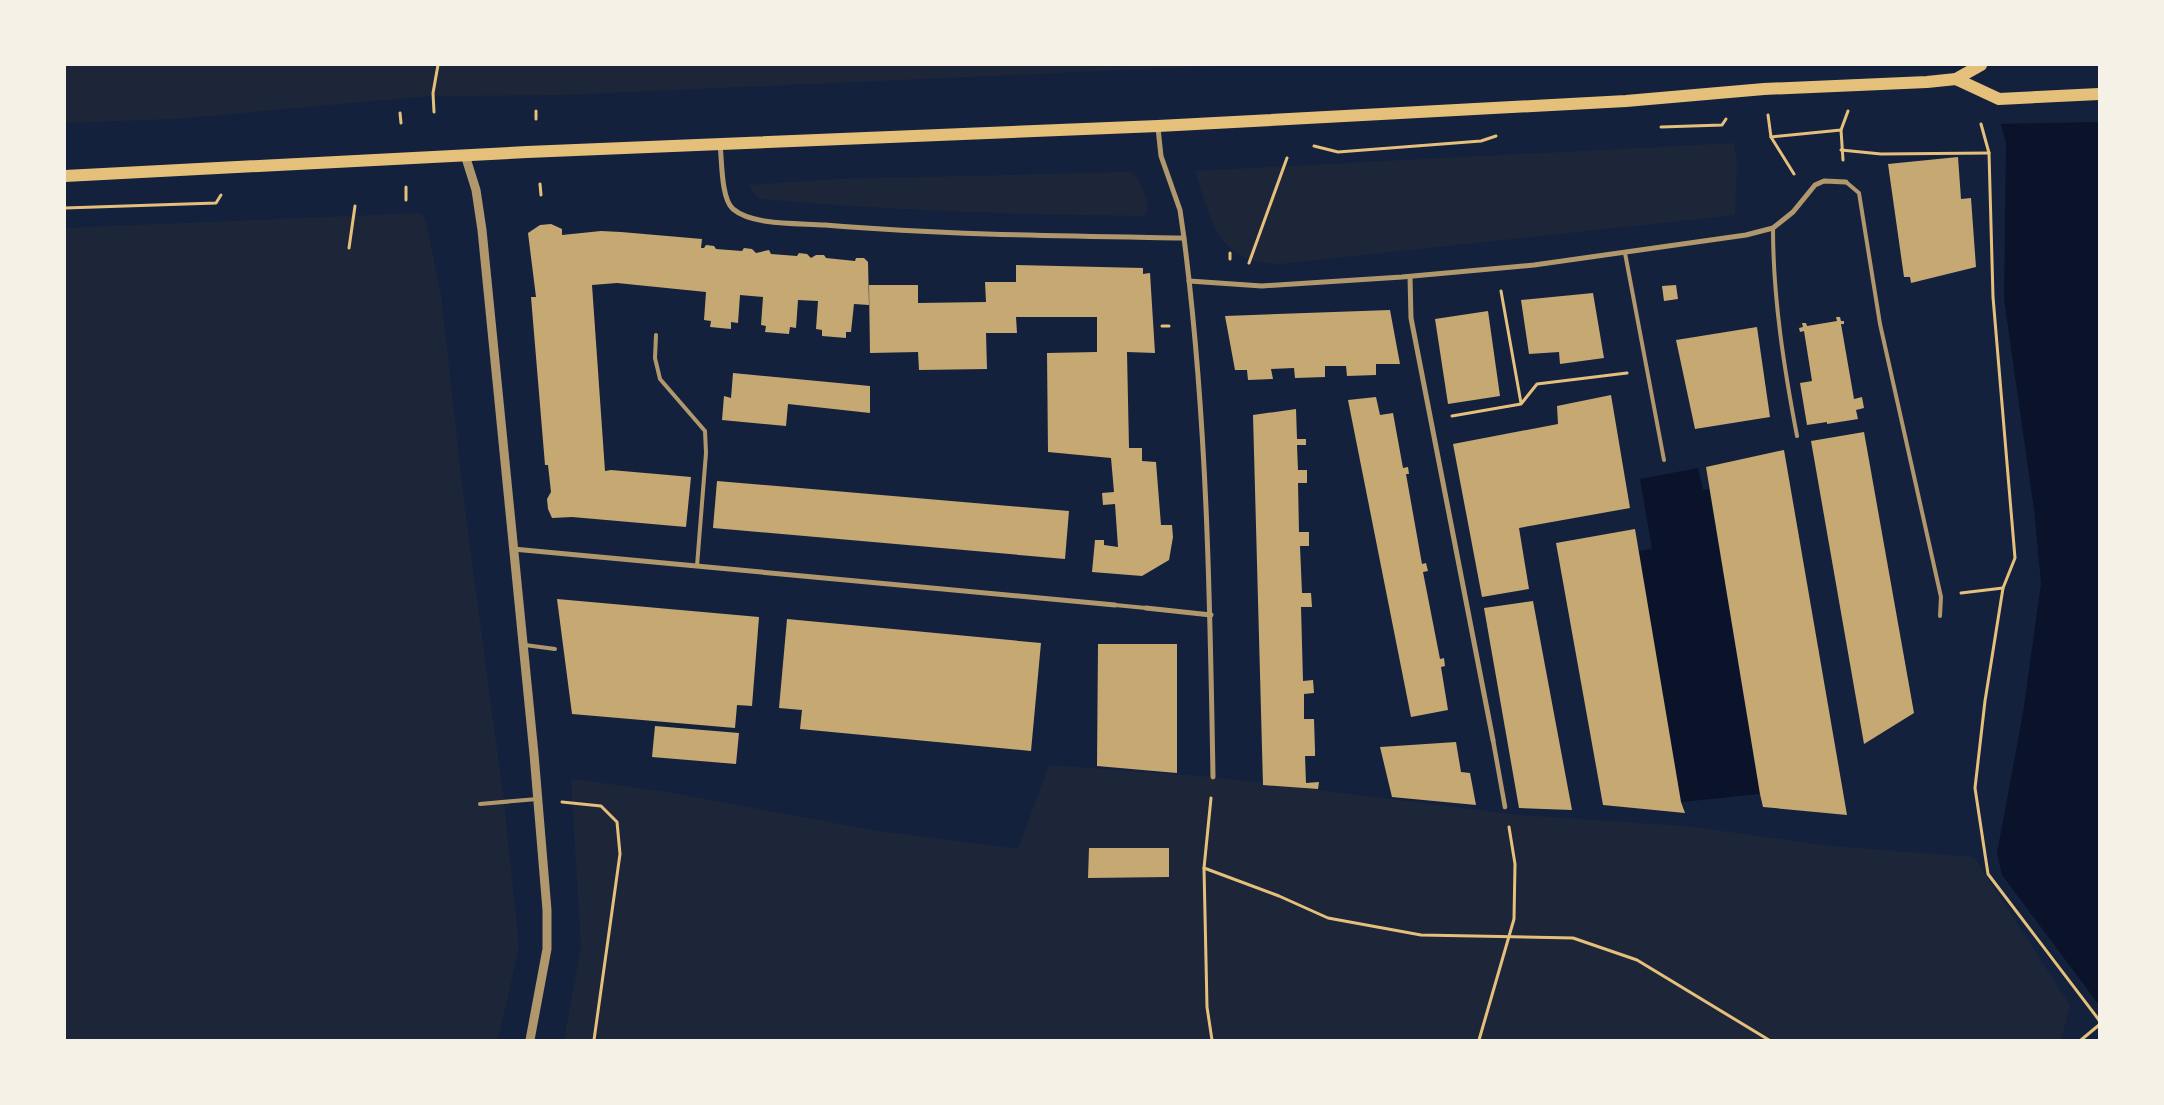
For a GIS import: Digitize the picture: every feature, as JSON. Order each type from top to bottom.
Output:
[{"type":"main road","points":[[65,176],[465,155],[1158,126],[1626,101],[1764,89],[1927,82],[1956,79],[1981,65]]},
{"type":"main road","points":[[1956,79],[1999,99],[2099,94]]},
{"type":"street","points":[[1158,126],[1161,156],[1180,210],[1189,281],[1201,413],[1210,615],[1213,777]]},
{"type":"street","points":[[720,144],[726,198],[732,208],[739,213],[758,220],[871,229],[996,235],[1184,238]]},
{"type":"street","points":[[465,155],[479,206],[547,910],[547,949],[530,1040]]},
{"type":"street","points":[[1189,281],[1262,286],[1410,277],[1625,253],[1746,235],[1773,228],[1793,212],[1816,185],[1824,181],[1846,182]]},
{"type":"street","points":[[1410,277],[1412,318],[1506,807]]},
{"type":"street","points":[[513,548],[1115,605]]},
{"type":"street","points":[[1146,608],[1210,615]]},
{"type":"lane","points":[[1846,182],[1858,192],[1880,324],[1941,597],[1940,616]]},
{"type":"lane","points":[[1773,228],[1774,281],[1797,436]]},
{"type":"lane","points":[[1625,253],[1664,460]]},
{"type":"lane","points":[[656,335],[655,358],[660,379],[705,431],[706,453],[697,566]]},
{"type":"lane","points":[[1115,605],[1146,608]]},
{"type":"lane","points":[[522,644],[555,649]]},
{"type":"lane","points":[[480,804],[537,799]]},
{"type":"path","points":[[434,112],[433,92],[438,65]]},
{"type":"path","points":[[536,111],[536,119]]},
{"type":"path","points":[[400,113],[401,123]]},
{"type":"path","points":[[1844,164],[1841,150],[1841,130],[1846,116]]},
{"type":"path","points":[[1981,124],[1989,153],[1993,297],[2015,558],[2003,588],[1985,701],[1975,788],[1988,874],[2099,1020]]},
{"type":"path","points":[[1770,126],[1771,137],[1790,166],[1805,198]]},
{"type":"path","points":[[1771,137],[1841,130]]},
{"type":"path","points":[[1841,150],[1882,154],[1989,153]]},
{"type":"path","points":[[1249,264],[1287,158]]},
{"type":"path","points":[[540,184],[541,195]]},
{"type":"path","points":[[406,187],[406,200]]},
{"type":"path","points":[[65,208],[216,203]]},
{"type":"path","points":[[349,248],[355,206]]},
{"type":"path","points":[[1230,253],[1230,259]]},
{"type":"path","points":[[1497,268],[1521,404]]},
{"type":"path","points":[[1162,326],[1169,326]]},
{"type":"path","points":[[1431,419],[1521,404],[1537,384],[1647,370]]},
{"type":"path","points":[[1941,597],[2003,588]]},
{"type":"path","points":[[1212,1040],[1207,1007],[1204,868],[1213,777]]},
{"type":"path","points":[[572,803],[600,806],[617,822],[620,854],[594,1040]]},
{"type":"path","points":[[1479,1040],[1514,919],[1515,864],[1506,807]]},
{"type":"path","points":[[1204,868],[1279,896],[1328,918],[1420,935],[1510,935],[1573,938],[1637,960],[1769,1040]]},
{"type":"path","points":[[2081,1040],[2099,1024]]},
{"type":"shaded area","points":[[65,65],[1238,65],[563,95],[430,96],[174,119],[65,123]]},
{"type":"shaded area","points":[[1984,65],[2099,65],[2099,1005],[2002,875],[1997,853],[2023,713],[2041,583],[2034,510],[2004,299],[2006,143]]},
{"type":"shaded area","points":[[1734,143],[1737,164],[1735,215],[1280,264],[1259,262],[1242,256],[1230,247],[1212,222],[1195,171]]},
{"type":"shaded area","points":[[1131,172],[1138,179],[1146,198],[1148,210],[1147,214],[1143,216],[951,211],[807,203],[759,199],[748,185],[839,179]]},
{"type":"shaded area","points":[[420,213],[426,221],[441,295],[464,502],[504,802],[519,947],[498,1040],[65,1040],[65,228]]},
{"type":"shaded area","points":[[1698,468],[1703,490],[1709,489],[1760,794],[1681,802],[1639,551],[1652,549],[1640,479]]},
{"type":"shaded area","points":[[1049,765],[1213,777],[1519,815],[1685,826],[1831,846],[1974,857],[2070,1005],[2061,1040],[564,1040],[581,947],[571,779],[668,792],[872,830],[1018,849]]},
{"type":"pier","points":[[1982,65],[2099,65],[2099,122],[1998,124]]},
{"type":"building","points":[[1958,157],[1961,199],[1971,198],[1976,267],[1911,283],[1910,277],[1904,277],[1888,164]]},
{"type":"building","points":[[551,224],[562,229],[562,235],[601,231],[702,239],[701,248],[704,248],[706,245],[714,246],[716,249],[742,251],[744,248],[752,249],[756,253],[769,250],[771,254],[797,256],[799,253],[807,254],[811,258],[816,255],[824,255],[826,258],[855,261],[856,258],[864,258],[868,262],[869,305],[854,304],[851,332],[846,332],[846,338],[822,336],[822,330],[816,329],[818,301],[798,300],[796,328],[790,327],[789,334],[765,332],[766,326],[761,325],[763,297],[740,295],[738,323],[731,322],[731,329],[710,327],[711,321],[704,320],[706,292],[617,283],[592,285],[605,471],[691,477],[686,527],[572,517],[552,518],[548,509],[547,499],[551,492],[548,465],[545,465],[531,297],[536,297],[528,233],[540,225]]},
{"type":"building","points":[[1016,265],[1143,268],[1143,274],[1150,273],[1155,353],[1127,352],[1129,448],[1142,448],[1142,461],[1156,462],[1161,525],[1172,525],[1173,537],[1169,560],[1142,576],[1092,572],[1095,540],[1104,540],[1104,545],[1118,547],[1115,504],[1103,505],[1102,493],[1114,492],[1111,458],[1048,452],[1047,353],[1097,352],[1097,317],[1016,317],[1017,333],[986,333],[987,369],[919,370],[918,352],[870,353],[869,285],[918,285],[918,303],[986,302],[985,282],[1016,282]]},
{"type":"building","points":[[1676,285],[1678,299],[1664,301],[1662,286]]},
{"type":"building","points":[[1593,293],[1604,358],[1560,364],[1559,352],[1529,354],[1521,300]]},
{"type":"building","points":[[1390,310],[1400,364],[1376,364],[1376,375],[1347,376],[1346,366],[1325,366],[1325,377],[1295,378],[1294,368],[1271,369],[1273,379],[1248,380],[1247,370],[1235,370],[1225,316]]},
{"type":"building","points":[[1488,311],[1500,396],[1448,404],[1435,319]]},
{"type":"building","points":[[1836,317],[1840,317],[1841,321],[1844,321],[1844,324],[1841,324],[1854,399],[1862,397],[1864,408],[1856,410],[1858,419],[1807,425],[1800,383],[1812,381],[1804,331],[1800,332],[1799,328],[1803,327],[1802,323],[1806,323],[1807,326],[1837,321]]},
{"type":"building","points":[[1757,327],[1770,417],[1695,429],[1676,340]]},
{"type":"building","points":[[733,373],[870,386],[870,413],[788,404],[786,426],[722,420],[724,396],[731,398]]},
{"type":"building","points":[[1611,395],[1630,508],[1519,528],[1529,589],[1482,597],[1453,444],[1558,424],[1557,406]]},
{"type":"building","points":[[1376,397],[1380,415],[1393,413],[1403,468],[1408,467],[1409,474],[1406,474],[1422,564],[1426,563],[1428,571],[1423,572],[1440,659],[1444,658],[1445,666],[1441,667],[1448,710],[1411,717],[1348,400]]},
{"type":"building","points":[[1296,409],[1297,439],[1306,439],[1306,445],[1297,445],[1298,470],[1307,470],[1307,483],[1298,483],[1299,532],[1309,532],[1309,546],[1300,546],[1302,593],[1311,593],[1312,607],[1301,607],[1303,681],[1313,680],[1314,693],[1304,694],[1304,719],[1314,719],[1315,750],[1315,756],[1305,756],[1306,783],[1319,782],[1318,789],[1263,785],[1253,415]]},
{"type":"building","points":[[1864,432],[1914,713],[1864,744],[1811,441]]},
{"type":"building","points":[[1784,450],[1847,815],[1763,807],[1760,794],[1706,467]]},
{"type":"building","points":[[717,481],[1069,511],[1065,559],[713,528]]},
{"type":"building","points":[[1635,529],[1681,802],[1685,813],[1603,805],[1556,543]]},
{"type":"building","points":[[557,599],[759,617],[752,706],[737,705],[735,728],[572,714]]},
{"type":"building","points":[[1533,601],[1572,810],[1519,808],[1484,608]]},
{"type":"building","points":[[787,619],[1041,643],[1031,751],[800,729],[802,710],[779,708]]},
{"type":"building","points":[[1098,644],[1177,644],[1177,773],[1097,766]]},
{"type":"building","points":[[655,726],[739,733],[736,764],[652,757]]},
{"type":"building","points":[[1456,742],[1461,772],[1470,773],[1476,805],[1392,797],[1380,747]]},
{"type":"building","points":[[1089,848],[1169,848],[1169,877],[1088,878]]}]
